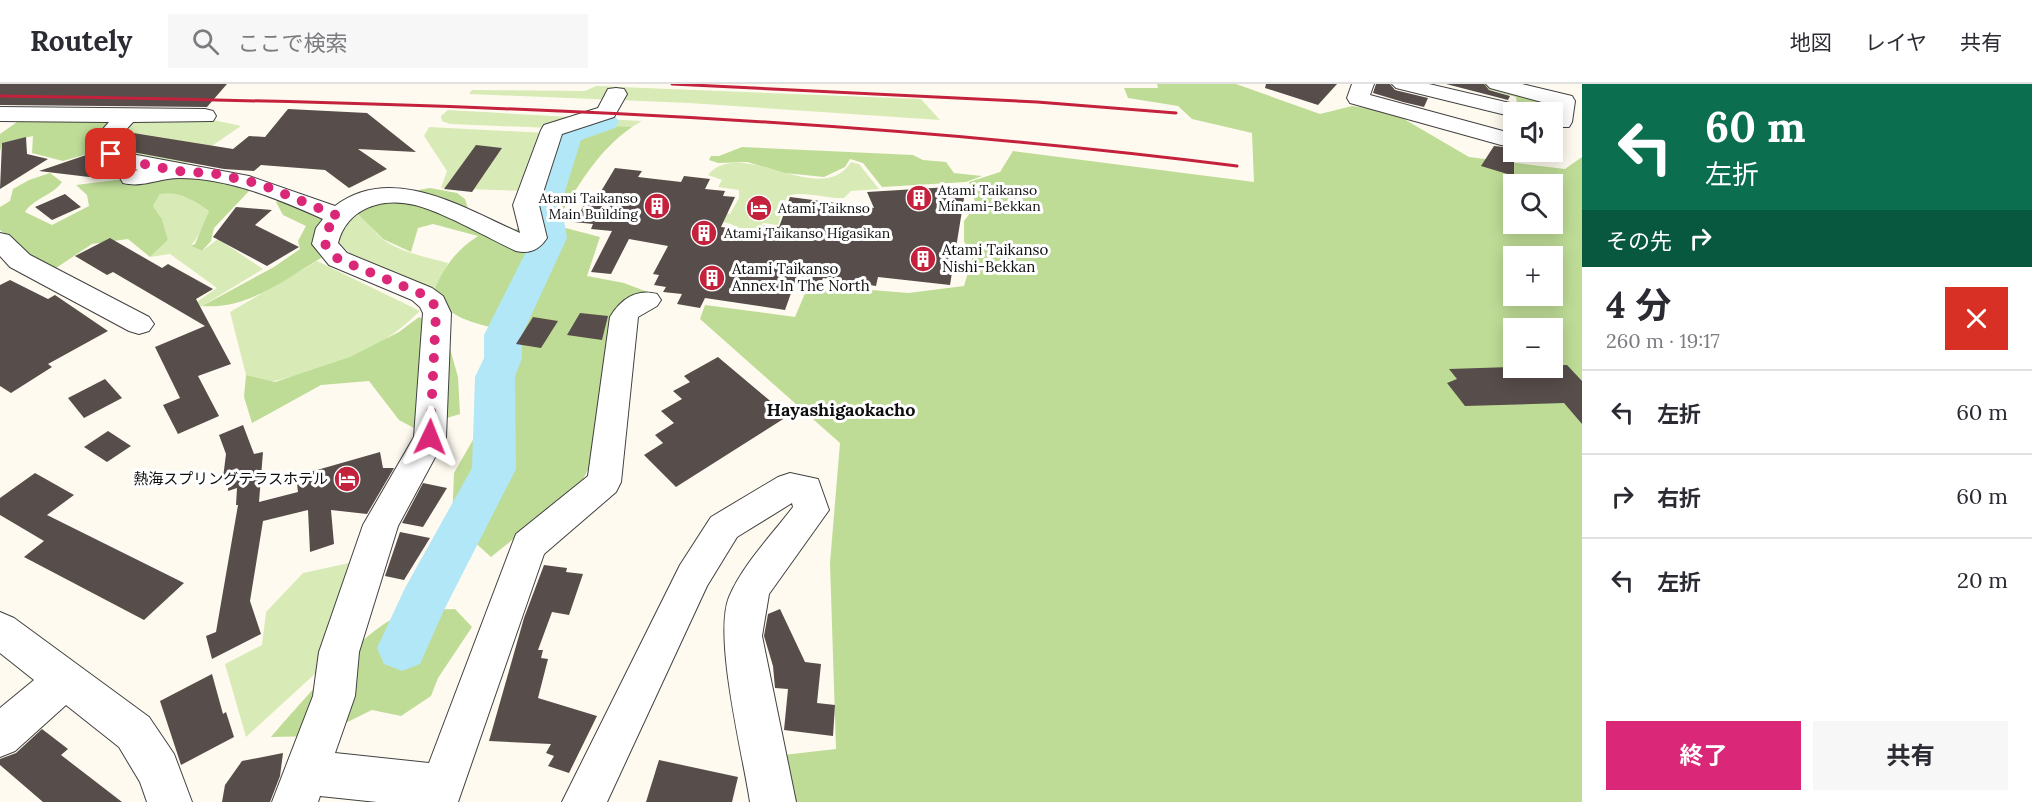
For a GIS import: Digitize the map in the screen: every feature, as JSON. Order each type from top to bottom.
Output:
[{"type":"street","points":[[1363,84],[1358,98],[1503,138]]},
{"type":"street","points":[[1403,84],[1503,108]]},
{"type":"street","points":[[1497,84],[1564,101],[1563,108]]},
{"type":"street","points":[[616,94],[606,112],[552,130],[526,205],[534,238],[525,245],[426,200],[409,196],[381,195],[366,199],[338,216],[330,224],[325,244],[338,259],[422,294],[433,302],[436,313],[430,437],[381,525],[339,652],[334,696],[300,787],[442,787],[529,545],[604,482],[624,317],[629,309],[647,300]]},
{"type":"street","points":[[0,114],[205,116]]},
{"type":"street","points":[[0,121],[23,115]]},
{"type":"street","points":[[125,117],[102,143],[111,154],[119,159],[178,171],[217,174],[260,184],[338,216]]},
{"type":"street","points":[[132,178],[178,171]]},
{"type":"street","points":[[0,241],[20,261],[139,324]]},
{"type":"street","points":[[584,802],[693,576],[724,527],[790,486],[806,489],[811,510],[756,583],[747,600],[742,636],[773,802]]},
{"type":"street","points":[[0,630],[134,732],[158,770],[170,802]]},
{"type":"street","points":[[0,736],[65,679]]},
{"type":"green space","points":[[1157,84],[1236,84],[1320,114],[1352,106],[1392,112],[1469,157],[1565,169],[1582,157],[1582,802],[788,802],[783,755],[836,749],[830,563],[840,443],[700,319],[705,305],[795,317],[806,291],[860,289],[908,293],[964,286],[972,259],[964,241],[964,221],[976,205],[969,182],[1000,172],[1013,151],[1254,182],[1252,133],[1192,119],[1178,106],[1128,98],[1124,88],[1158,88]]},
{"type":"green space","points":[[1470,84],[1496,84],[1561,102],[1517,102],[1516,97]]},
{"type":"green space","points":[[596,86],[921,99],[940,120],[689,103],[469,94],[472,90],[585,91]]},
{"type":"green space","points":[[448,110],[642,121],[632,127],[551,128],[450,124],[442,121],[441,116]]},
{"type":"green space","points":[[24,117],[117,123],[98,151],[63,161],[32,153],[33,136],[2,143],[0,152],[0,134]]},
{"type":"green space","points":[[204,118],[241,126],[178,169],[119,159],[102,143],[123,120]]},
{"type":"green space","points":[[576,125],[632,127],[597,159],[554,225],[600,237],[587,276],[624,283],[658,296],[632,308],[595,456],[580,485],[491,557],[452,522],[454,473],[478,431],[476,408],[508,359],[503,358],[526,293],[528,272],[502,330],[463,319],[448,309],[433,293],[451,260],[478,236],[433,224],[418,228],[411,252],[383,239],[354,210],[389,195],[430,188],[457,193],[465,199],[472,221],[510,232],[525,225],[551,128]]},
{"type":"green space","points":[[429,127],[546,133],[524,191],[441,188],[447,171],[424,136]]},
{"type":"green space","points":[[742,147],[913,155],[923,160],[946,162],[954,173],[982,176],[966,182],[882,187],[863,163],[850,159],[845,167],[824,177],[785,173],[747,162],[718,163],[709,160],[711,156],[719,156]]},
{"type":"green space","points":[[851,162],[859,164],[879,189],[851,191],[844,198],[808,194],[787,196],[778,225],[763,223],[752,249],[742,233],[733,225],[702,220],[706,211],[730,214],[739,198],[739,190],[718,187],[722,180],[708,175],[722,165],[740,163],[801,177],[821,179],[838,175]]},
{"type":"green space","points":[[50,173],[62,182],[53,191],[33,203],[25,212],[52,225],[89,206],[87,195],[76,185],[124,179],[161,181],[182,175],[242,185],[249,191],[214,228],[211,241],[202,251],[191,246],[195,244],[209,211],[192,200],[167,193],[160,194],[153,206],[162,219],[168,240],[150,257],[128,239],[92,244],[56,268],[41,265],[0,230],[0,207],[10,201],[13,189],[29,180]]},
{"type":"green space","points":[[171,193],[189,198],[209,211],[204,227],[191,246],[202,251],[218,239],[263,269],[192,312],[185,310],[217,288],[170,254],[150,257],[168,240],[162,219],[153,206],[160,194]]},
{"type":"green space","points":[[282,197],[330,219],[321,258],[279,284],[250,298],[219,306],[202,306],[274,267],[300,249],[298,241],[306,226],[283,215],[276,202]]},
{"type":"green space","points":[[354,210],[359,212],[380,237],[391,244],[415,254],[448,263],[435,295],[351,254],[339,243],[339,228]]},
{"type":"green space","points":[[317,261],[420,311],[383,341],[345,360],[259,385],[246,375],[230,312]]},
{"type":"green space","points":[[419,317],[445,331],[458,377],[460,414],[414,428],[399,420],[369,381],[321,385],[252,423],[244,397],[246,375],[275,382],[350,357],[399,332]]},
{"type":"green space","points":[[363,560],[330,660],[246,737],[225,664],[262,645],[266,612],[303,573]]},
{"type":"green space","points":[[455,609],[472,627],[438,678],[431,696],[401,716],[372,710],[319,736],[271,737],[335,666],[392,619],[413,611]]},
{"type":"building","points":[[0,84],[227,84],[207,107],[0,105]]},
{"type":"building","points":[[1266,84],[1337,84],[1318,105],[1265,88]]},
{"type":"building","points":[[1376,84],[1390,84],[1395,90],[1428,98],[1424,107],[1403,102],[1373,93]]},
{"type":"building","points":[[1446,84],[1484,84],[1489,90],[1510,96],[1508,100]]},
{"type":"building","points":[[288,109],[367,113],[416,152],[358,149],[387,169],[349,188],[325,170],[261,165],[254,171],[224,169],[127,151],[117,143],[127,132],[233,149],[249,136],[265,137]]},
{"type":"building","points":[[26,137],[27,154],[48,159],[0,189],[2,143]]},
{"type":"building","points":[[476,145],[502,148],[472,192],[444,189]]},
{"type":"building","points":[[1494,146],[1503,147],[1503,162],[1514,162],[1514,174],[1507,174],[1481,166]]},
{"type":"building","points":[[95,152],[113,169],[89,177],[39,171]]},
{"type":"building","points":[[615,168],[642,171],[638,177],[681,182],[684,176],[710,179],[705,189],[725,191],[723,196],[735,197],[721,227],[761,232],[764,225],[779,227],[790,197],[874,208],[867,192],[966,186],[950,285],[878,277],[876,286],[823,278],[820,285],[795,282],[785,310],[705,298],[700,308],[677,304],[682,294],[663,292],[666,287],[654,285],[659,275],[653,274],[668,246],[629,239],[611,274],[591,272],[612,231],[591,229],[593,224],[574,222],[586,202],[594,203]]},
{"type":"building","points":[[65,194],[81,207],[52,220],[35,207]]},
{"type":"building","points":[[236,207],[272,210],[255,225],[299,247],[267,266],[213,237]]},
{"type":"building","points":[[110,238],[162,268],[168,264],[213,289],[196,299],[231,364],[198,376],[219,416],[178,434],[163,405],[180,398],[155,347],[205,326],[113,272],[107,275],[75,256]]},
{"type":"building","points":[[10,280],[48,299],[55,295],[108,331],[48,364],[52,367],[11,393],[0,386],[0,285]]},
{"type":"building","points":[[580,313],[608,316],[602,340],[567,335]]},
{"type":"building","points":[[533,317],[558,321],[541,348],[516,344]]},
{"type":"building","points":[[718,357],[788,416],[676,487],[644,455],[663,443],[655,435],[674,423],[661,411],[682,399],[673,391],[690,382],[684,376]]},
{"type":"building","points":[[1563,365],[1567,365],[1582,381],[1582,424],[1564,403],[1465,406],[1447,383],[1457,379],[1449,369],[1503,367],[1503,378],[1563,378]]},
{"type":"building","points":[[105,379],[122,398],[84,418],[68,398]]},
{"type":"building","points":[[243,425],[254,454],[263,452],[259,502],[298,492],[296,476],[380,452],[383,468],[394,468],[367,514],[331,510],[334,544],[310,552],[308,510],[263,521],[250,601],[261,634],[212,659],[206,636],[216,632],[238,505],[236,505],[237,488],[228,491],[229,476],[223,478],[226,454],[219,435]]},
{"type":"building","points":[[108,431],[131,446],[107,462],[84,447]]},
{"type":"building","points":[[35,473],[74,495],[47,515],[184,583],[144,620],[24,557],[44,541],[0,515],[0,498]]},
{"type":"building","points":[[423,483],[447,488],[423,527],[402,523]]},
{"type":"building","points":[[400,532],[430,538],[404,580],[385,576]]},
{"type":"building","points":[[544,565],[567,568],[566,572],[583,574],[569,615],[552,612],[538,650],[543,650],[541,658],[548,659],[538,698],[597,716],[569,773],[548,766],[554,756],[546,753],[551,744],[489,741],[524,618]]},
{"type":"building","points":[[780,609],[805,662],[821,664],[817,703],[835,705],[833,736],[784,730],[788,689],[775,688],[773,666],[764,636],[768,614]]},
{"type":"building","points":[[212,674],[223,714],[226,712],[234,737],[181,765],[160,701]]},
{"type":"building","points":[[42,729],[68,749],[61,755],[122,802],[43,802],[0,765],[0,759],[16,753]]},
{"type":"building","points":[[283,753],[280,776],[270,802],[222,802],[225,785],[242,761]]},
{"type":"building","points":[[659,760],[738,777],[732,802],[646,802]]},
{"type":"waterway","points":[[402,648],[422,603],[494,469],[495,377],[503,358],[503,335],[550,238],[545,204],[568,135],[605,122]]},
{"type":"railway","points":[[672,84],[1037,102],[1176,113]]},
{"type":"railway","points":[[0,96],[310,102],[620,114],[929,134],[1083,148],[1237,166]]},
{"type":"place","name":"Atami Taikanso Minami-Bekkan","points":[[919,198]]},
{"type":"place","name":"Atami Taikanso Main Building","points":[[657,206]]},
{"type":"place","name":"Atami Taiknso","points":[[759,208]]},
{"type":"place","name":"Atami Taikanso Higasikan","points":[[704,233]]},
{"type":"place","name":"Atami Taikanso Nishi-Bekkan","points":[[923,259]]},
{"type":"place","name":"Atami Taikanso Annex In The North","points":[[712,278]]},
{"type":"place","name":"熱海スプリングテラスホテル","points":[[347,479]]},
{"type":"district","name":"Hayashigaokacho","points":[[841,410]]},
{"type":"route","points":[[111,154],[119,159],[178,171],[217,174],[260,184],[338,216],[330,224],[326,234],[325,244],[330,252],[338,259],[397,286],[422,294],[433,302],[436,313],[430,437]]}]
